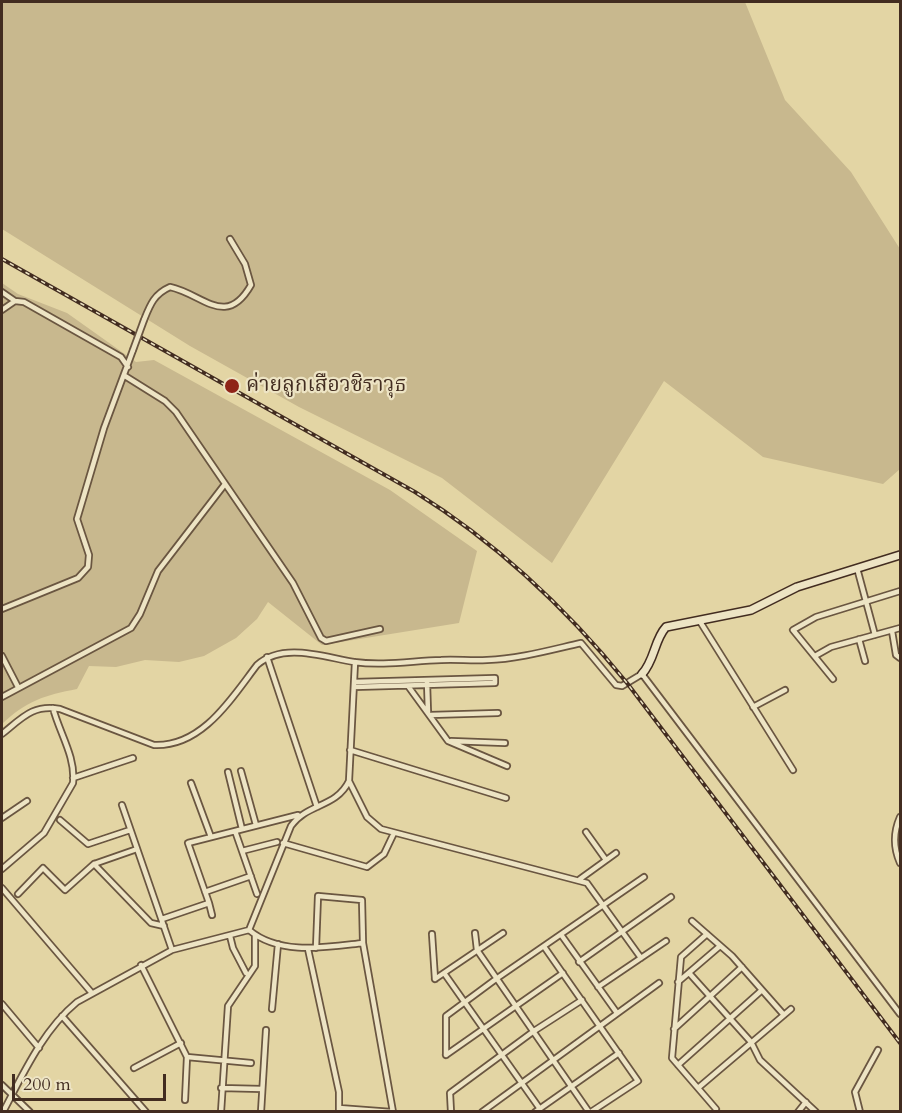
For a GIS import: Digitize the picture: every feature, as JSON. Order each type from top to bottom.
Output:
[{"type":"street","points":[[2,609],[78,578],[88,567],[89,555],[77,519],[104,428],[144,320],[156,296],[170,287],[197,296],[213,307],[223,308],[245,296],[251,285],[245,264],[231,239]]},
{"type":"street","points":[[2,292],[121,357],[128,367]]},
{"type":"street","points":[[2,310],[15,301]]},
{"type":"street","points":[[125,376],[170,405],[292,584],[321,638],[326,641],[380,629]]},
{"type":"street","points":[[2,697],[131,628],[140,614],[158,571],[225,484]]},
{"type":"street","points":[[2,734],[31,711],[44,706],[154,745],[177,743],[192,737],[207,724],[267,657],[280,653],[306,654],[381,664],[439,660],[487,660],[581,643],[616,685],[622,686],[648,668],[660,634],[666,627],[751,610],[797,587],[900,555]]},
{"type":"street","points":[[857,568],[875,635]]},
{"type":"street","points":[[833,679],[793,630],[816,617],[900,591]]},
{"type":"street","points":[[699,620],[793,770]]},
{"type":"street","points":[[815,656],[831,647],[900,628]]},
{"type":"street","points":[[892,631],[896,655],[900,658]]},
{"type":"street","points":[[859,639],[865,661]]},
{"type":"street","points":[[2,656],[18,687]]},
{"type":"street","points":[[267,657],[317,807]]},
{"type":"street","points":[[212,915],[188,843],[298,815],[343,794],[349,781],[355,662]]},
{"type":"street","points":[[642,674],[900,1014]]},
{"type":"street","points":[[354,685],[495,678],[495,683],[465,681]]},
{"type":"street","points":[[427,682],[429,713]]},
{"type":"street","points":[[408,683],[448,741],[507,766]]},
{"type":"street","points":[[753,707],[785,690]]},
{"type":"street","points":[[2,869],[44,833],[73,778],[70,757],[53,708]]},
{"type":"street","points":[[429,713],[498,713]]},
{"type":"street","points":[[448,741],[505,743]]},
{"type":"street","points":[[350,750],[506,798]]},
{"type":"street","points":[[73,778],[133,758]]},
{"type":"street","points":[[241,771],[256,825]]},
{"type":"street","points":[[228,772],[243,829]]},
{"type":"street","points":[[349,781],[373,824],[394,832],[580,879],[587,883],[641,958]]},
{"type":"street","points":[[190,783],[211,837]]},
{"type":"street","points":[[2,818],[27,801]]},
{"type":"street","points":[[122,805],[172,950]]},
{"type":"street","points":[[249,930],[283,843],[298,815]]},
{"type":"street","points":[[900,817],[896,827],[895,850],[900,863]]},
{"type":"street","points":[[60,820],[88,844],[130,830]]},
{"type":"street","points":[[235,831],[257,894]]},
{"type":"street","points":[[283,843],[367,867],[384,854],[394,832]]},
{"type":"street","points":[[586,832],[606,860]]},
{"type":"street","points":[[242,851],[277,842]]},
{"type":"street","points":[[18,894],[43,868],[65,890],[94,864],[137,849]]},
{"type":"street","points":[[580,879],[616,852]]},
{"type":"street","points":[[94,864],[151,923],[164,926]]},
{"type":"street","points":[[204,892],[251,876]]},
{"type":"street","points":[[563,973],[446,1055],[447,1016],[496,978],[545,948],[644,877]]},
{"type":"street","points":[[2,888],[91,992]]},
{"type":"street","points":[[308,949],[337,1081],[339,1110],[393,1112],[363,943],[362,900],[320,895],[317,899],[316,948]]},
{"type":"street","points":[[579,962],[671,897]]},
{"type":"street","points":[[162,919],[209,903]]},
{"type":"street","points":[[692,921],[742,967],[784,1015]]},
{"type":"street","points":[[249,930],[255,936],[278,944],[308,949],[363,943]]},
{"type":"street","points":[[3,1112],[39,1048],[62,1016],[91,992],[172,950],[249,930]]},
{"type":"street","points":[[475,933],[477,950],[590,1112],[638,1081],[545,948]]},
{"type":"street","points":[[432,934],[435,979],[503,933]]},
{"type":"street","points":[[707,934],[681,957],[672,1058],[716,1109]]},
{"type":"street","points":[[230,936],[233,948],[246,972]]},
{"type":"street","points":[[221,1112],[228,1006],[255,966],[255,936]]},
{"type":"street","points":[[562,936],[617,1013]]},
{"type":"street","points":[[598,987],[666,941]]},
{"type":"street","points":[[272,1009],[278,944]]},
{"type":"street","points":[[678,982],[720,946]]},
{"type":"street","points":[[141,965],[187,1057],[185,1100]]},
{"type":"street","points":[[674,1029],[742,967]]},
{"type":"street","points":[[444,973],[521,1083],[537,1111],[619,1053]]},
{"type":"street","points":[[690,974],[751,1042],[760,1060],[816,1112]]},
{"type":"street","points":[[482,1112],[659,983]]},
{"type":"street","points":[[678,1065],[762,990]]},
{"type":"street","points":[[451,1112],[450,1094],[534,1031],[582,1000]]},
{"type":"street","points":[[2,1004],[39,1048]]},
{"type":"street","points":[[698,1088],[791,1009]]},
{"type":"street","points":[[62,1016],[146,1112]]},
{"type":"street","points":[[261,1112],[266,1030]]},
{"type":"street","points":[[134,1068],[181,1042]]},
{"type":"street","points":[[860,1112],[855,1092],[878,1050]]},
{"type":"street","points":[[187,1057],[251,1063]]},
{"type":"street","points":[[2,1085],[30,1112]]},
{"type":"street","points":[[221,1088],[262,1089]]},
{"type":"street","points":[[798,1112],[806,1102]]},
{"type":"shaded area","points":[[2,2],[745,2],[785,100],[851,172],[900,249],[900,469],[883,484],[763,457],[664,381],[552,563],[442,478],[299,407],[190,346],[2,229]]},
{"type":"shaded area","name":"ค่ายลูกเสือวชิราวุธ","points":[[2,283],[18,294],[67,313],[136,362],[154,360],[390,490],[477,551],[459,623],[322,645],[268,602],[257,619],[236,638],[204,656],[179,662],[145,660],[116,667],[89,666],[77,689],[36,700],[2,724]]},
{"type":"railway","points":[[2,259],[415,492],[474,533],[529,578],[580,629],[627,683],[900,1043]]},
{"type":"place","name":"ค่ายลูกเสือวชิราวุธ","points":[[232,386]]}]
